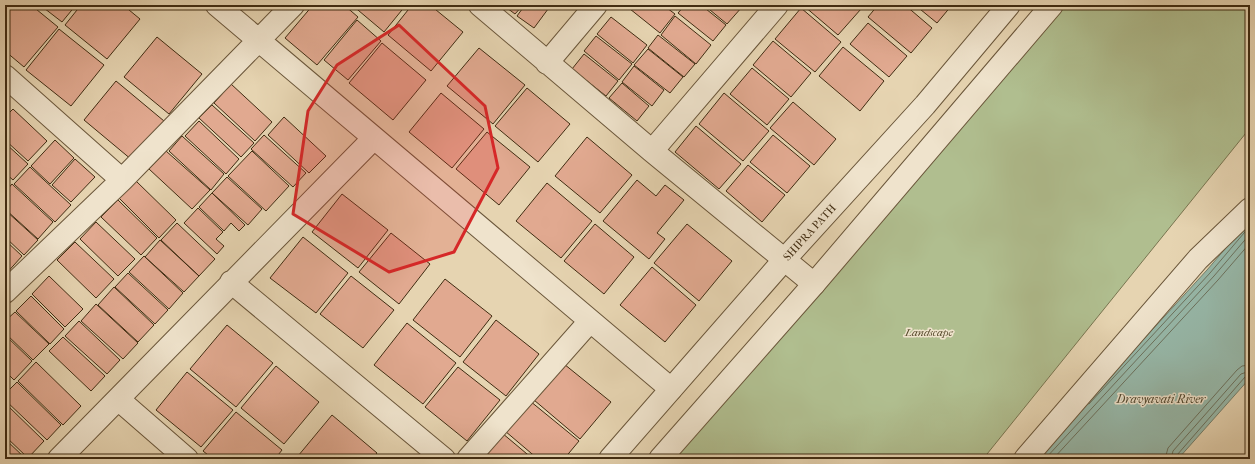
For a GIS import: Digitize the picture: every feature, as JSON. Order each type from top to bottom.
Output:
[{"type":"street","points":[[217,5],[671,389]]},
{"type":"street","points":[[5,292],[122,180],[293,5]]},
{"type":"street","points":[[480,5],[652,151],[814,284]]},
{"type":"street","points":[[547,63],[596,5]]},
{"type":"street","points":[[652,151],[777,5]]},
{"type":"street","name":"SHIPRA PATH","points":[[610,459],[784,260],[925,105],[1009,5]]},
{"type":"street","points":[[660,459],[814,284],[1052,5]]},
{"type":"street","points":[[7,81],[122,180]]},
{"type":"street","points":[[59,459],[231,282],[374,138]]},
{"type":"street","points":[[1026,459],[1198,259],[1250,209]]},
{"type":"street","points":[[231,282],[444,459]]},
{"type":"street","points":[[468,459],[590,321]]},
{"type":"street","points":[[118,399],[187,459]]},
{"type":"highlighted area","points":[[399,25],[485,106],[498,168],[454,252],[389,272],[293,214],[308,111],[337,65]]},
{"type":"green space","name":"Landscape","points":[[1052,5],[1250,5],[1250,128],[983,459],[657,459]]},
{"type":"water","name":"Dravyavati River","points":[[1250,220],[1250,378],[1178,459],[1034,459],[1207,270]]},
{"type":"building","points":[[5,5],[31,5],[58,27],[24,67],[5,51]]},
{"type":"building","points":[[40,5],[76,5],[62,22]]},
{"type":"building","points":[[81,5],[123,5],[140,19],[107,59],[65,25]]},
{"type":"building","points":[[313,5],[344,5],[358,17],[317,65],[285,38]]},
{"type":"building","points":[[352,5],[406,5],[384,32]]},
{"type":"building","points":[[412,5],[430,5],[463,32],[431,71],[388,35]]},
{"type":"building","points":[[503,5],[523,5],[515,14]]},
{"type":"building","points":[[525,5],[551,5],[534,28],[517,16]]},
{"type":"building","points":[[625,5],[663,5],[675,14],[660,33]]},
{"type":"building","points":[[670,5],[681,5],[677,10]]},
{"type":"building","points":[[685,5],[701,5],[726,25],[713,41],[678,13]]},
{"type":"building","points":[[704,5],[739,5],[742,7],[727,24]]},
{"type":"building","points":[[857,5],[861,9],[838,35],[804,6]]},
{"type":"building","points":[[878,5],[905,5],[932,28],[911,53],[868,17]]},
{"type":"building","points":[[915,5],[952,5],[937,23]]},
{"type":"building","points":[[801,8],[841,42],[815,72],[775,39]]},
{"type":"building","points":[[675,16],[711,45],[696,64],[661,35]]},
{"type":"building","points":[[611,17],[647,45],[633,63],[597,34]]},
{"type":"building","points":[[357,20],[381,41],[348,80],[324,60]]},
{"type":"building","points":[[868,23],[907,56],[889,77],[850,44]]},
{"type":"building","points":[[59,29],[104,65],[71,106],[26,70]]},
{"type":"building","points":[[658,35],[695,64],[684,77],[648,48]]},
{"type":"building","points":[[596,36],[632,64],[619,80],[584,51]]},
{"type":"building","points":[[157,37],[202,74],[169,114],[124,77]]},
{"type":"building","points":[[773,41],[811,73],[791,97],[753,65]]},
{"type":"building","points":[[382,43],[426,80],[393,120],[349,83]]},
{"type":"building","points":[[843,47],[884,81],[860,111],[819,76]]},
{"type":"building","points":[[479,48],[525,85],[493,124],[447,86]]},
{"type":"building","points":[[648,49],[683,77],[670,93],[634,65]]},
{"type":"building","points":[[584,54],[618,81],[606,96],[572,69]]},
{"type":"building","points":[[634,66],[664,90],[652,106],[622,82]]},
{"type":"building","points":[[752,68],[789,99],[767,125],[730,94]]},
{"type":"building","points":[[116,81],[164,121],[132,160],[84,120]]},
{"type":"building","points":[[622,83],[649,106],[637,121],[609,98]]},
{"type":"building","points":[[231,84],[272,122],[255,141],[214,103]]},
{"type":"building","points":[[527,88],[570,124],[538,162],[495,126]]},
{"type":"building","points":[[441,93],[484,129],[452,168],[409,132]]},
{"type":"building","points":[[724,93],[769,131],[743,161],[699,124]]},
{"type":"building","points":[[793,102],[836,139],[814,165],[770,128]]},
{"type":"building","points":[[212,105],[254,143],[241,157],[199,118]]},
{"type":"building","points":[[13,109],[47,141],[28,161],[5,140],[5,117]]},
{"type":"building","points":[[284,117],[326,156],[309,173],[268,135]]},
{"type":"building","points":[[199,121],[239,159],[226,174],[185,136]]},
{"type":"building","points":[[696,126],[741,164],[719,189],[675,152]]},
{"type":"building","points":[[487,132],[530,167],[499,205],[456,169]]},
{"type":"building","points":[[264,135],[306,173],[293,187],[251,149]]},
{"type":"building","points":[[773,135],[810,166],[787,193],[750,162]]},
{"type":"building","points":[[182,136],[224,174],[211,190],[169,151]]},
{"type":"building","points":[[587,137],[632,175],[600,213],[555,176]]},
{"type":"building","points":[[55,140],[74,158],[50,184],[31,166]]},
{"type":"building","points":[[5,143],[28,164],[13,180],[5,173]]},
{"type":"building","points":[[166,151],[210,190],[192,209],[149,169]]},
{"type":"building","points":[[252,151],[289,186],[266,211],[228,176]]},
{"type":"building","points":[[75,159],[95,177],[71,202],[52,185]]},
{"type":"building","points":[[748,165],[785,195],[762,222],[726,191]]},
{"type":"building","points":[[30,167],[71,205],[55,222],[14,184]]},
{"type":"building","points":[[5,175],[10,180],[5,186]]},
{"type":"building","points":[[227,177],[262,209],[248,225],[212,193]]},
{"type":"building","points":[[637,180],[656,196],[665,185],[684,200],[657,233],[665,239],[649,259],[603,221]]},
{"type":"building","points":[[136,181],[176,220],[159,238],[119,198]]},
{"type":"building","points":[[547,183],[592,221],[561,258],[516,221]]},
{"type":"building","points":[[12,184],[53,222],[38,239],[5,209],[5,192]]},
{"type":"building","points":[[212,193],[245,225],[239,231],[231,223],[224,231],[199,207]]},
{"type":"building","points":[[342,194],[388,230],[358,268],[312,232]]},
{"type":"building","points":[[118,200],[157,238],[141,255],[101,217]]},
{"type":"building","points":[[198,208],[223,232],[216,239],[224,246],[217,254],[184,223]]},
{"type":"building","points":[[5,210],[38,240],[24,255],[5,237]]},
{"type":"building","points":[[96,222],[135,259],[118,276],[80,239]]},
{"type":"building","points":[[177,223],[215,259],[199,276],[161,240]]},
{"type":"building","points":[[595,224],[634,257],[604,294],[564,261]]},
{"type":"building","points":[[687,224],[732,261],[699,301],[654,263]]},
{"type":"building","points":[[391,233],[430,264],[399,304],[359,272]]},
{"type":"building","points":[[303,237],[348,273],[316,313],[270,278]]},
{"type":"building","points":[[5,240],[22,256],[5,275]]},
{"type":"building","points":[[160,240],[199,276],[184,292],[145,257]]},
{"type":"building","points":[[75,242],[114,279],[96,298],[57,260]]},
{"type":"building","points":[[144,256],[183,293],[169,309],[129,272]]},
{"type":"building","points":[[652,267],[696,305],[665,342],[620,305]]},
{"type":"building","points":[[128,273],[168,310],[155,324],[115,287]]},
{"type":"building","points":[[49,276],[83,309],[65,327],[32,294]]},
{"type":"building","points":[[351,276],[394,310],[363,348],[320,314]]},
{"type":"building","points":[[445,279],[492,316],[460,357],[413,320]]},
{"type":"building","points":[[114,287],[154,325],[138,342],[98,305]]},
{"type":"building","points":[[31,296],[64,329],[50,344],[16,311]]},
{"type":"building","points":[[96,304],[138,343],[123,359],[81,321]]},
{"type":"building","points":[[15,312],[49,344],[33,360],[5,333],[5,321]]},
{"type":"building","points":[[496,320],[539,354],[506,396],[463,362]]},
{"type":"building","points":[[79,321],[120,360],[107,374],[65,336]]},
{"type":"building","points":[[407,323],[456,363],[423,404],[374,365]]},
{"type":"building","points":[[227,325],[273,363],[236,407],[190,369]]},
{"type":"building","points":[[5,335],[32,361],[14,380],[5,371]]},
{"type":"building","points":[[63,337],[105,376],[91,391],[49,351]]},
{"type":"building","points":[[36,362],[81,406],[63,425],[18,381]]},
{"type":"building","points":[[564,364],[611,402],[580,439],[534,400]]},
{"type":"building","points":[[276,366],[319,402],[284,444],[241,408]]},
{"type":"building","points":[[458,367],[500,400],[467,441],[425,407]]},
{"type":"building","points":[[187,372],[233,410],[201,447],[156,410]]},
{"type":"building","points":[[17,382],[61,425],[47,440],[5,400],[5,394]]},
{"type":"building","points":[[530,401],[579,441],[564,459],[538,459],[505,431]]},
{"type":"building","points":[[5,403],[44,441],[28,458],[5,436]]},
{"type":"building","points":[[236,412],[282,450],[275,459],[213,459],[203,451]]},
{"type":"building","points":[[332,415],[377,453],[372,459],[302,459],[298,456]]},
{"type":"building","points":[[502,433],[533,459],[486,459],[482,456]]},
{"type":"building","points":[[5,439],[25,458],[5,459]]}]
